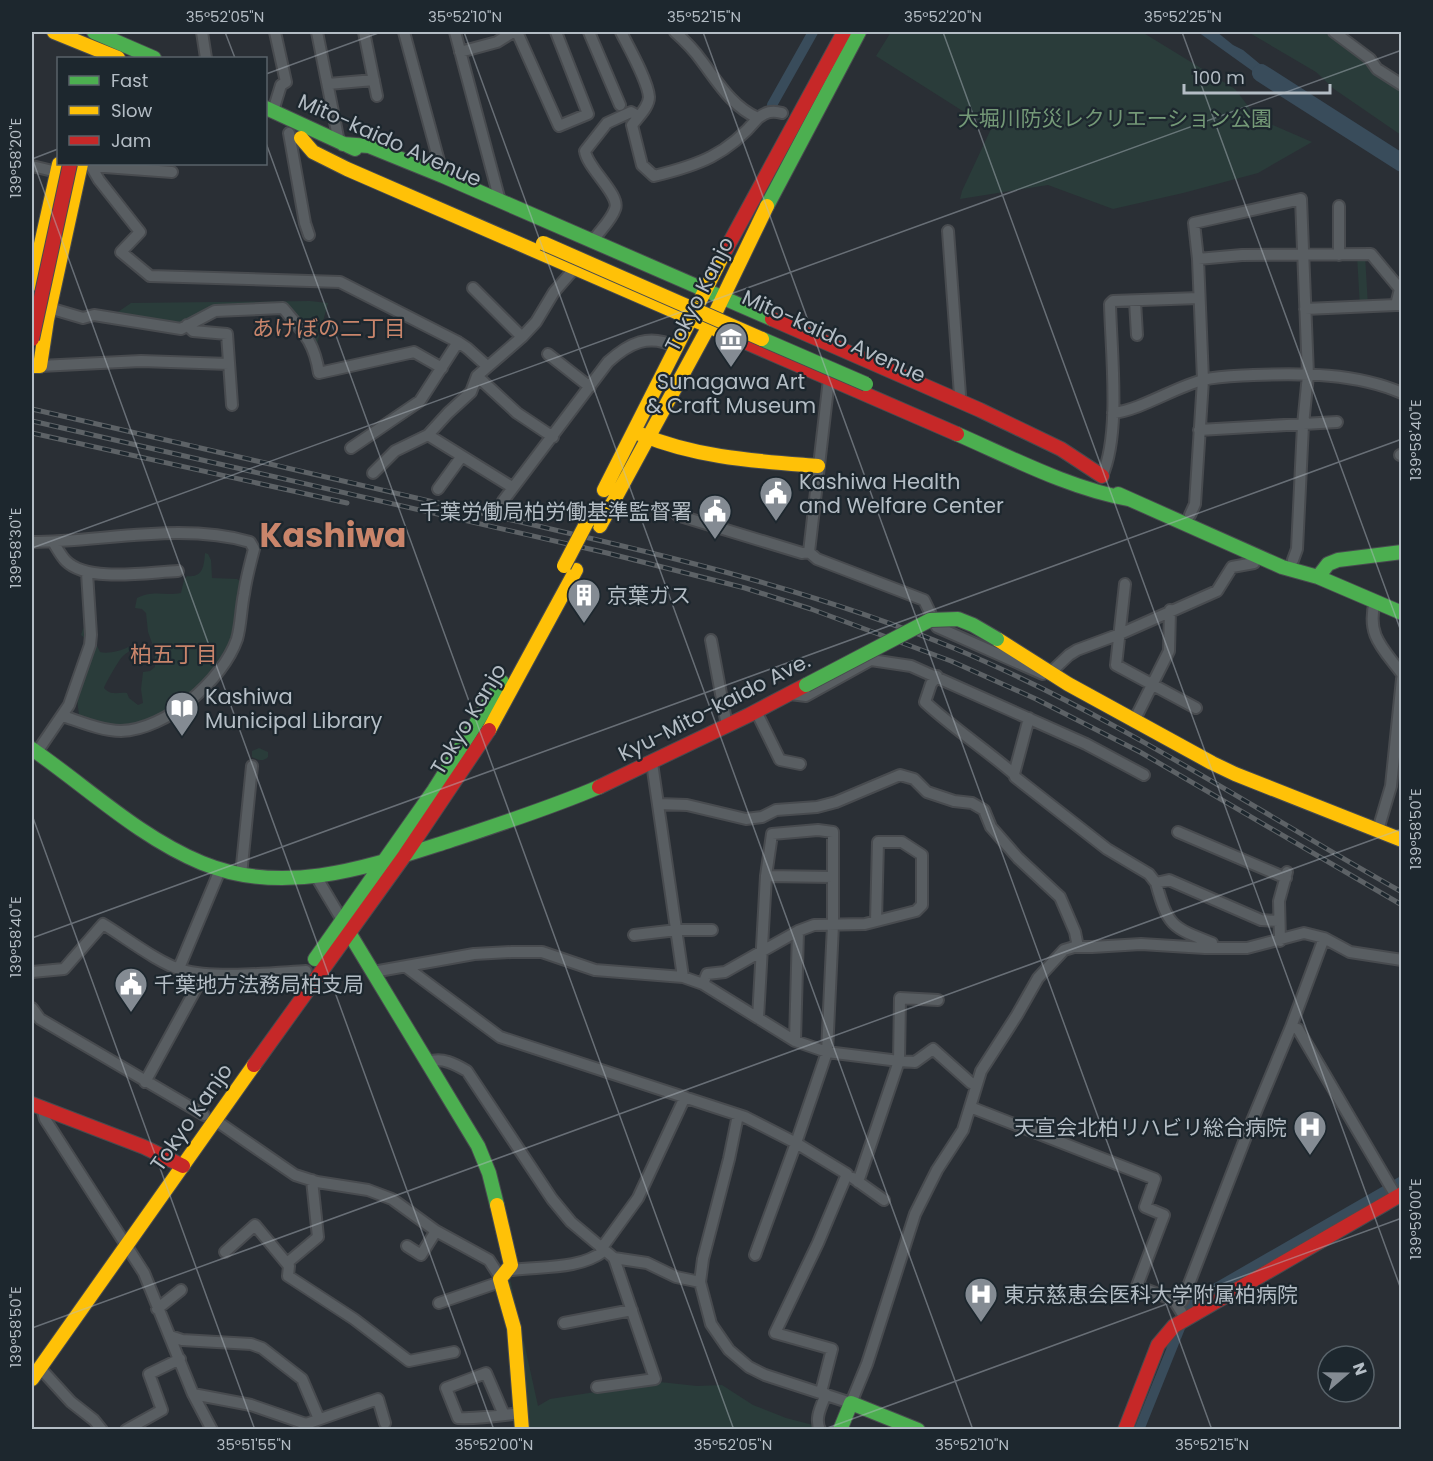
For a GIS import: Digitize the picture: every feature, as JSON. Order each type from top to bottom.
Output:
[{"type":"main road","points":[[54,32],[95,54],[112,57]]},
{"type":"main road","points":[[95,54],[99,32],[152,57]]},
{"type":"main road","name":"Tokyo Kanjo","points":[[209,1117],[349,933],[484,740],[593,524],[676,347],[844,32]]},
{"type":"main road","name":"Tokyo Kanjo","points":[[593,524],[648,438],[708,326],[773,193],[859,32]]},
{"type":"main road","name":"Mito-kaido Avenue","points":[[268,114],[295,135],[545,238],[868,379],[1102,476],[1293,560],[1318,577]]},
{"type":"main road","name":"Mito-kaido Avenue","points":[[268,114],[341,143],[545,238]]},
{"type":"main road","points":[[295,135],[313,152],[347,169],[1038,469],[1105,495],[1129,499]]},
{"type":"main road","points":[[341,143],[369,147],[443,176],[958,400],[1061,449],[1102,476]]},
{"type":"main road","points":[[32,339],[70,165]]},
{"type":"main road","points":[[36,366],[85,165]]},
{"type":"main road","points":[[32,284],[58,168]]},
{"type":"main road","name":"Mito-kaido Avenue","points":[[868,379],[1282,567],[1318,577],[1401,613]]},
{"type":"main road","points":[[635,431],[657,443],[681,450],[818,466]]},
{"type":"main road","points":[[1318,577],[1328,564],[1338,560],[1401,552]]},
{"type":"main road","name":"Tokyo Kanjo","points":[[34,1368],[209,1117],[306,971],[434,790],[498,690],[570,568]]},
{"type":"main road","name":"Kyu-Mito-kaido Ave.","points":[[34,750],[168,845],[202,863],[241,875],[278,879],[317,878],[405,855],[548,808],[601,787],[727,726],[930,620],[941,617],[962,619],[1134,722],[1235,774],[1401,840]]},
{"type":"main road","points":[[342,920],[471,1131],[484,1160],[511,1265],[500,1279],[514,1328],[522,1430]]},
{"type":"main road","points":[[37,1106],[105,1131],[177,1163]]},
{"type":"main road","points":[[1125,1430],[1158,1345],[1174,1326],[1399,1195]]},
{"type":"main road","points":[[840,1430],[851,1403],[918,1430]]},
{"type":"street","points":[[202,32],[206,57]]},
{"type":"street","points":[[268,114],[281,85],[286,82],[275,32]]},
{"type":"street","points":[[317,32],[341,143]]},
{"type":"street","points":[[364,32],[377,96]]},
{"type":"street","points":[[404,32],[443,176]]},
{"type":"street","points":[[455,32],[500,201]]},
{"type":"street","points":[[460,52],[497,42],[515,32],[559,126],[588,114],[556,32]]},
{"type":"street","points":[[589,32],[620,105]]},
{"type":"street","points":[[621,32],[639,68],[649,97],[646,106],[632,125],[642,165],[654,177],[706,161],[749,130],[758,118],[775,111],[782,113]]},
{"type":"street","points":[[675,32],[702,61],[722,88],[745,111],[758,118]]},
{"type":"street","points":[[1334,32],[1370,59],[1377,69],[1401,85]]},
{"type":"street","points":[[328,84],[374,80]]},
{"type":"street","points":[[593,241],[615,210],[617,203],[586,160],[585,151],[607,123],[631,112],[638,116]]},
{"type":"street","points":[[295,135],[305,224],[309,235]]},
{"type":"street","points":[[86,165],[140,231],[121,252],[150,276],[340,282],[458,342],[487,366]]},
{"type":"street","points":[[96,165],[172,172]]},
{"type":"street","points":[[32,166],[58,168]]},
{"type":"street","points":[[1190,515],[1195,504],[1203,380],[1198,259],[1194,223],[1301,198],[1308,375],[1303,425],[1297,549],[1293,560]]},
{"type":"street","points":[[1339,206],[1339,255]]},
{"type":"street","points":[[948,231],[960,395],[958,400]]},
{"type":"street","points":[[1198,259],[1242,255],[1371,255],[1400,289],[1399,305],[1305,309]]},
{"type":"street","points":[[373,473],[395,451],[428,435],[471,392],[477,376],[536,322],[554,292],[575,268]]},
{"type":"street","points":[[473,288],[522,337]]},
{"type":"street","points":[[1102,476],[1108,458],[1113,413],[1110,304],[1113,301],[1199,297]]},
{"type":"street","points":[[1135,301],[1137,335]]},
{"type":"street","points":[[32,318],[48,314],[83,318],[94,315],[180,328],[215,311],[283,308],[306,335],[315,353],[319,373],[414,352],[442,368]]},
{"type":"street","points":[[187,325],[193,331],[227,334],[232,405]]},
{"type":"street","points":[[503,501],[608,362],[620,351],[633,344],[660,340],[676,347]]},
{"type":"street","points":[[351,448],[420,401],[458,342]]},
{"type":"street","points":[[548,354],[590,387]]},
{"type":"street","points":[[36,366],[141,361],[229,364]]},
{"type":"street","points":[[1113,413],[1203,380],[1230,376],[1308,375],[1349,378],[1388,387],[1401,393]]},
{"type":"street","points":[[477,376],[517,413],[553,437]]},
{"type":"street","points":[[808,552],[829,379]]},
{"type":"street","points":[[1199,430],[1337,422]]},
{"type":"street","points":[[428,435],[512,487]]},
{"type":"street","points":[[438,489],[462,456]]},
{"type":"street","points":[[676,515],[802,553],[808,552],[817,559],[924,600],[937,627],[1068,684]]},
{"type":"street","points":[[32,542],[182,533],[239,539],[250,542],[254,549],[237,637],[231,653],[223,668],[180,710],[147,725],[120,731],[81,723],[63,716]]},
{"type":"street","points":[[53,542],[67,562],[87,573],[178,571]]},
{"type":"street","points":[[1051,672],[1077,650],[1120,634],[1217,591],[1232,567],[1251,565],[1257,556]]},
{"type":"street","points":[[34,750],[63,716],[76,688],[90,645],[87,573]]},
{"type":"street","points":[[1125,585],[1116,665],[1196,708]]},
{"type":"street","points":[[1375,602],[1371,616],[1374,636],[1401,674]]},
{"type":"street","points":[[1134,722],[1169,651],[1170,610]]},
{"type":"street","points":[[711,640],[727,726]]},
{"type":"street","points":[[790,694],[806,696],[871,660],[911,666],[1086,744],[1144,775]]},
{"type":"street","points":[[937,676],[931,684],[925,702],[951,726],[987,750],[1016,777],[1107,849],[1149,874],[1156,883],[1164,914],[1179,928],[1212,943],[1212,948]]},
{"type":"street","points":[[1378,830],[1391,786],[1401,679]]},
{"type":"street","points":[[756,711],[780,760],[800,764]]},
{"type":"street","points":[[1014,774],[1029,718]]},
{"type":"street","points":[[652,763],[683,976]]},
{"type":"street","points":[[241,875],[252,766]]},
{"type":"street","points":[[659,804],[687,805],[746,819],[762,817],[776,810],[817,807],[836,802],[900,775],[914,779],[927,792],[954,801],[972,803],[984,810],[991,827],[1018,858],[1059,897],[1075,932],[1078,946]]},
{"type":"street","points":[[755,1255],[827,1052],[833,925],[834,832],[818,830],[772,834],[766,876],[758,1018]]},
{"type":"street","points":[[1178,832],[1287,875],[1278,900],[1280,941]]},
{"type":"street","points":[[703,984],[707,974],[724,972],[798,931],[814,925],[865,924],[916,911],[922,905],[921,855],[902,842],[878,842],[876,921]]},
{"type":"street","points":[[179,968],[220,870]]},
{"type":"street","points":[[766,876],[833,877]]},
{"type":"street","points":[[317,878],[342,920]]},
{"type":"street","points":[[1156,883],[1169,880],[1261,920],[1278,921]]},
{"type":"street","points":[[32,972],[64,969],[102,924],[179,968],[204,974],[306,971]]},
{"type":"street","points":[[634,934],[712,930]]},
{"type":"street","points":[[795,1041],[798,931]]},
{"type":"street","points":[[738,1115],[703,1259],[700,1282],[711,1324],[736,1358],[765,1374],[851,1403],[867,1364],[915,1214],[937,1170],[963,1130],[981,1071],[1038,978],[1064,950],[1078,946],[1141,944],[1247,948],[1304,933],[1324,938],[1350,952],[1401,960]]},
{"type":"street","points":[[1177,1305],[1182,1302],[1324,938]]},
{"type":"street","points":[[373,972],[474,954],[542,952],[595,970],[683,976],[703,984],[795,1041],[827,1052],[915,1062],[933,1049],[971,1083],[976,1084]]},
{"type":"street","points":[[406,967],[500,1037],[754,1121],[796,1143],[884,1200]]},
{"type":"street","points":[[145,1082],[204,974]]},
{"type":"street","points":[[858,1182],[899,1061],[900,998],[938,1000]]},
{"type":"street","points":[[32,1008],[36,1022],[209,1117],[295,1175],[368,1190],[392,1199],[436,1231],[489,1260],[500,1279],[439,1303]]},
{"type":"street","points":[[1291,1027],[1298,1029],[1399,1195]]},
{"type":"street","points":[[429,1062],[438,1059],[458,1065],[467,1071],[552,1199],[571,1222],[602,1250],[614,1258],[647,1263],[676,1277],[700,1282]]},
{"type":"street","points":[[511,1265],[512,1270],[545,1267],[579,1262],[598,1255],[638,1198],[685,1097]]},
{"type":"street","points":[[37,1106],[144,1273],[193,1394],[212,1430]]},
{"type":"street","points":[[970,1107],[1155,1179],[1145,1207],[1164,1215],[1137,1286],[1174,1300],[1185,1318]]},
{"type":"street","points":[[820,1430],[817,1424],[818,1414],[832,1348],[775,1333],[818,1243],[847,1174]]},
{"type":"street","points":[[287,1263],[318,1237],[312,1180]]},
{"type":"street","points":[[225,1252],[255,1225],[290,1266],[288,1276],[354,1319],[409,1361],[454,1352]]},
{"type":"street","points":[[407,1246],[421,1255],[436,1231]]},
{"type":"street","points":[[597,1387],[655,1379],[614,1258]]},
{"type":"street","points":[[157,1309],[181,1290]]},
{"type":"street","points":[[564,1323],[632,1310]]},
{"type":"street","points":[[170,1336],[182,1340],[251,1344],[262,1348],[302,1379],[319,1419]]},
{"type":"street","points":[[126,1430],[162,1410],[149,1374],[180,1359]]},
{"type":"street","points":[[34,1368],[94,1420],[102,1430]]},
{"type":"street","points":[[504,1415],[486,1373],[446,1388],[458,1418],[478,1419],[520,1413]]},
{"type":"street","points":[[193,1394],[251,1405],[306,1424],[378,1398],[385,1423]]},
{"type":"green space","name":"大堀川防災レクリエーション公園","points":[[891,32],[1142,32],[1235,89],[1257,118],[1312,142],[1258,173],[1113,209],[1048,185],[960,199],[991,129],[876,56]]},
{"type":"green space","points":[[1248,32],[1327,32],[1401,89],[1401,135],[1334,89],[1316,72]]},
{"type":"green space","points":[[1357,255],[1365,255],[1368,306],[1360,308]]},
{"type":"green space","points":[[310,301],[328,303],[317,344],[287,305],[282,303],[210,307],[180,323],[115,314],[131,303]]},
{"type":"green space","points":[[205,553],[211,560],[212,578],[237,579],[243,583],[237,627],[226,661],[197,689],[167,711],[133,724],[121,726],[80,718],[77,698],[86,639],[81,635],[83,629],[87,625],[100,652],[114,652],[128,647],[131,649],[119,661],[104,688],[112,693],[127,693],[129,698],[138,705],[143,703],[141,689],[143,672],[155,667],[155,651],[148,632],[146,613],[142,609],[135,608],[137,598],[148,594],[181,593],[187,576],[196,575],[202,570]]},
{"type":"green space","points":[[259,748],[268,752],[266,759],[260,760],[252,757],[252,751]]},
{"type":"green space","points":[[509,1274],[538,1406],[550,1399],[660,1382],[697,1386],[722,1385],[753,1405],[786,1418],[813,1425],[816,1429],[527,1429],[505,1279]]},
{"type":"water","points":[[1198,32],[1217,32],[1243,50],[1283,83],[1279,90]]},
{"type":"waterway","points":[[772,105],[813,32]]},
{"type":"waterway","points":[[1261,73],[1402,163]]},
{"type":"waterway","points":[[1139,1430],[1190,1303],[1402,1181]]},
{"type":"railway","points":[[32,409],[667,557],[784,589],[899,627],[956,649],[1071,703],[1182,764],[1402,892]]},
{"type":"railway","points":[[32,421],[607,553],[745,588],[811,609],[951,661],[1036,699],[1140,752],[1402,905]]},
{"type":"railway","points":[[32,433],[347,503]]},
{"type":"traffic: fast","points":[[94,32],[152,57]]},
{"type":"traffic: fast","points":[[767,206],[859,32]]},
{"type":"traffic: fast","points":[[267,108],[355,149]]},
{"type":"traffic: fast","points":[[343,144],[369,146],[443,176],[772,319]]},
{"type":"traffic: fast","points":[[762,339],[866,384]]},
{"type":"traffic: fast","points":[[957,434],[1085,488],[1129,499]]},
{"type":"traffic: fast","points":[[1118,494],[1282,567],[1318,577],[1402,613]]},
{"type":"traffic: fast","points":[[1318,577],[1328,564],[1338,560],[1402,552]]},
{"type":"traffic: fast","points":[[806,685],[930,620],[958,619],[997,639]]},
{"type":"traffic: fast","points":[[315,959],[434,790],[502,682]]},
{"type":"traffic: fast","points":[[32,749],[157,840],[202,863],[233,873],[264,878],[326,875],[388,860],[525,816],[599,787]]},
{"type":"traffic: fast","points":[[345,926],[478,1146],[489,1173],[497,1205]]},
{"type":"traffic: fast","points":[[840,1430],[851,1403],[918,1430]]},
{"type":"traffic: slow","points":[[54,32],[116,57]]},
{"type":"traffic: slow","points":[[301,138],[313,152],[347,169],[736,338]]},
{"type":"traffic: slow","points":[[32,284],[59,165]]},
{"type":"traffic: slow","points":[[32,366],[40,366],[47,320],[81,165]]},
{"type":"traffic: slow","points":[[600,526],[709,326],[767,206]]},
{"type":"traffic: slow","points":[[543,243],[762,339]]},
{"type":"traffic: slow","points":[[604,490],[724,253]]},
{"type":"traffic: slow","points":[[640,434],[705,453],[750,460],[818,466]]},
{"type":"traffic: slow","points":[[564,566],[587,522]]},
{"type":"traffic: slow","points":[[489,730],[576,570]]},
{"type":"traffic: slow","points":[[997,639],[1068,684],[1212,763],[1402,840]]},
{"type":"traffic: slow","points":[[32,1379],[254,1065]]},
{"type":"traffic: slow","points":[[497,1205],[511,1265],[500,1279],[514,1328],[522,1430]]},
{"type":"traffic: jam","points":[[724,253],[844,32]]},
{"type":"traffic: jam","points":[[32,339],[70,165]]},
{"type":"traffic: jam","points":[[772,319],[980,410],[1061,449],[1102,476]]},
{"type":"traffic: jam","points":[[736,338],[957,434]]},
{"type":"traffic: jam","points":[[599,787],[806,685]]},
{"type":"traffic: jam","points":[[254,1065],[405,855],[489,730]]},
{"type":"traffic: jam","points":[[32,1104],[144,1147],[183,1166]]},
{"type":"traffic: jam","points":[[1125,1430],[1158,1345],[1174,1326],[1402,1194]]},
{"type":"place","name":"Sunagawa Art & Craft Museum","points":[[731,368]]},
{"type":"place","name":"Kashiwa Health and Welfare Center","points":[[776,522]]},
{"type":"place","name":"千葉労働局柏労働基準監督署","points":[[715,540]]},
{"type":"place","name":"京葉ガス","points":[[584,624]]},
{"type":"place","name":"Kashiwa Municipal Library","points":[[182,737]]},
{"type":"place","name":"千葉地方法務局柏支局","points":[[131,1013]]},
{"type":"place","name":"天宣会北柏リハビリ総合病院","points":[[1310,1156]]},
{"type":"place","name":"東京慈恵会医科大学附属柏病院","points":[[981,1323]]},
{"type":"district","name":"あけぼの二丁目","points":[[329,328]]},
{"type":"district","name":"Kashiwa","points":[[333,535]]},
{"type":"district","name":"柏五丁目","points":[[174,654]]}]
